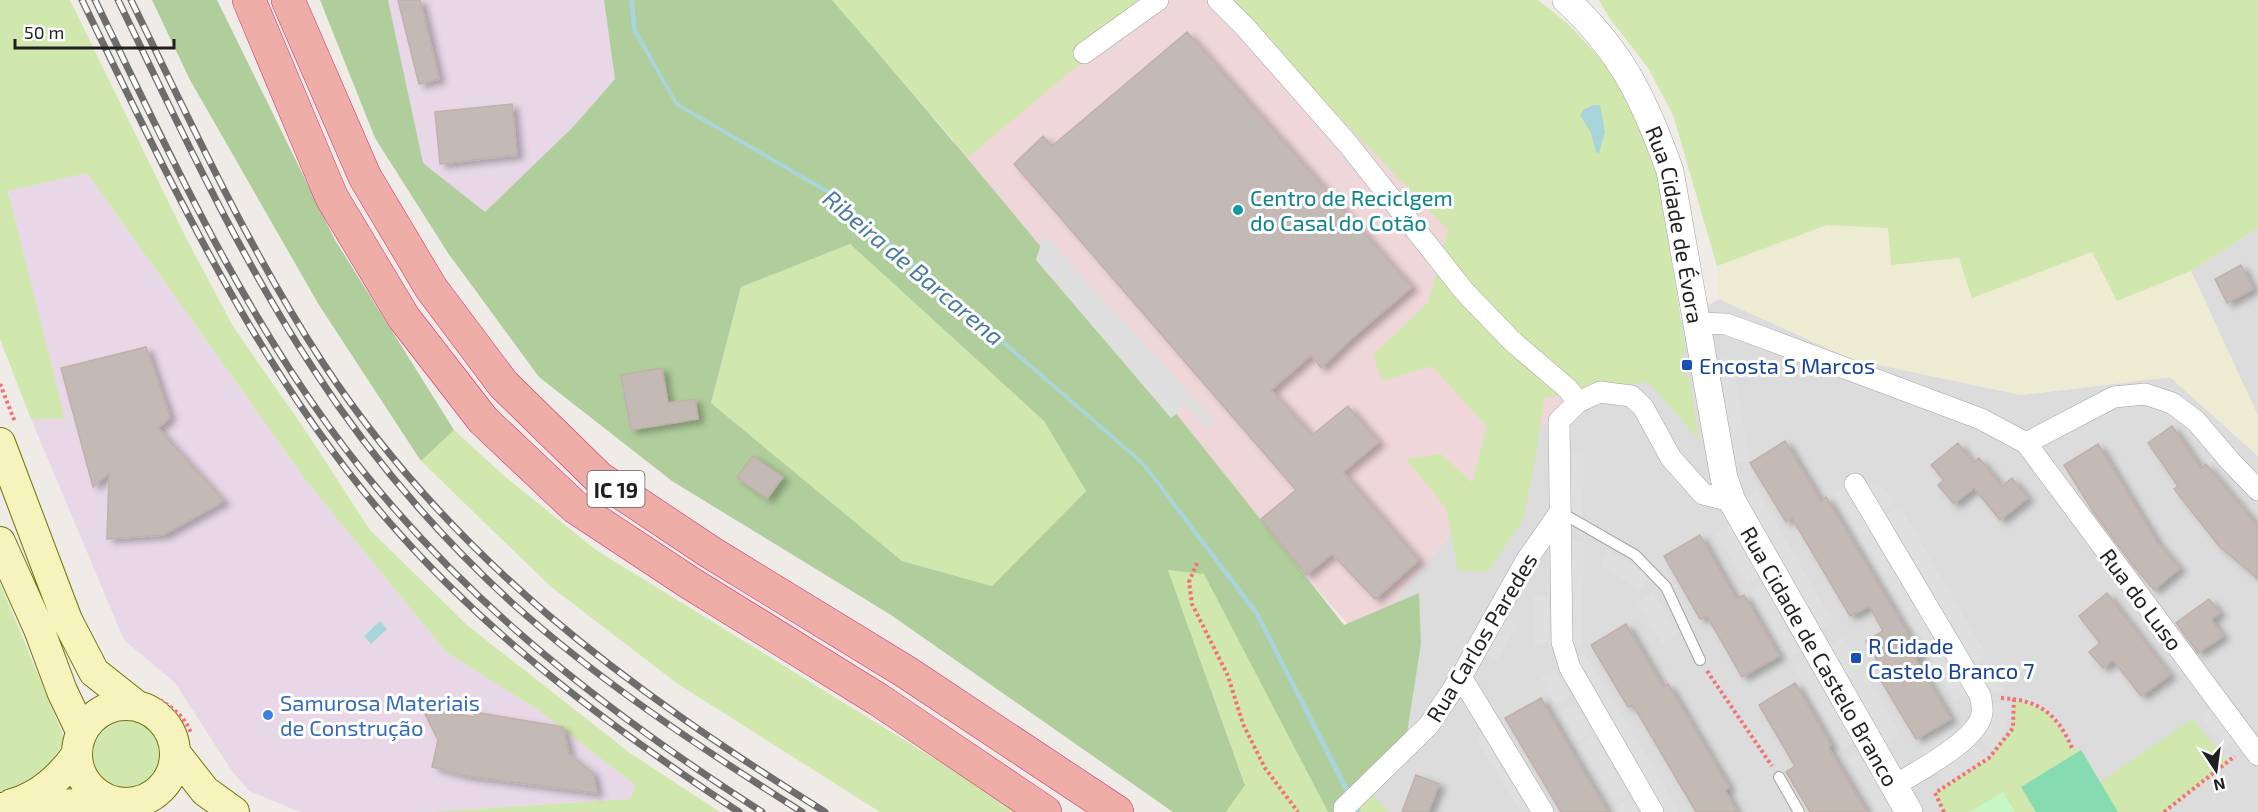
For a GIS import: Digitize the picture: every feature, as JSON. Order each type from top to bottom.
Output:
[{"type":"highway","name":"IC 19","points":[[249,0],[332,198],[404,318],[483,420],[575,507],[690,583],[879,700],[1045,812]]},
{"type":"highway","name":"IC 19","points":[[288,0],[365,177],[431,288],[503,384],[599,478],[710,552],[906,672],[1117,812]]},
{"type":"main road","points":[[8,435],[67,620],[94,672],[146,702],[165,723],[173,738],[185,749],[205,791],[234,812]]},
{"type":"main road","points":[[2,550],[39,629],[62,691],[80,743],[80,770],[88,785],[100,796],[143,808]]},
{"type":"main road","points":[[0,807],[22,801],[48,786],[66,770],[91,720],[105,710],[120,705],[146,702]]},
{"type":"main road","points":[[143,808],[165,785],[185,749]]},
{"type":"main road","points":[[0,807],[143,808]]},
{"type":"street","points":[[1084,53],[1158,0]]},
{"type":"street","points":[[1218,0],[1245,27],[1348,144],[1464,291],[1512,341],[1573,395],[1559,421],[1562,642],[1570,668],[1653,812]]},
{"type":"street","name":"Rua Cidade de Évora","points":[[1566,0],[1595,28],[1623,64],[1653,124],[1670,171],[1728,489]]},
{"type":"street","points":[[1698,322],[1726,324],[1762,337],[1981,419],[2026,443],[2114,397],[2145,394],[2172,403],[2196,421],[2230,462],[2258,490]]},
{"type":"street","name":"Rua Cidade de Castelo Branco","points":[[1573,395],[1600,392],[1631,396],[1643,407],[1671,458],[1703,494],[1728,489],[1909,812]]},
{"type":"street","name":"Rua do Luso","points":[[2026,443],[2254,750]]},
{"type":"street","points":[[1855,484],[1980,695],[1983,713],[1976,730],[1964,741],[1894,786]]},
{"type":"street","name":"Rua Carlos Paredes","points":[[1344,808],[1429,724],[1461,677],[1526,561],[1560,512]]},
{"type":"street","points":[[1461,677],[1543,812]]},
{"type":"lane","points":[[1560,512],[1635,555],[1666,587],[1700,660]]},
{"type":"lane","points":[[1779,777],[1799,812]]},
{"type":"path","points":[[0,384],[8,435]]},
{"type":"path","points":[[1197,563],[1189,582],[1192,604],[1228,676],[1247,733],[1265,768],[1298,812]]},
{"type":"path","points":[[1700,660],[1779,777]]},
{"type":"path","points":[[1980,695],[2024,699],[2048,711],[2065,733],[2072,748]]},
{"type":"path","points":[[1944,812],[1935,793],[1989,758],[2013,728],[2014,699]]},
{"type":"path","points":[[146,702],[177,711],[188,726],[185,749]]},
{"type":"path","points":[[2164,812],[2254,750]]},
{"type":"shaded area","points":[[365,0],[620,0],[636,102],[511,204],[450,223],[389,140]]},
{"type":"shaded area","points":[[1097,0],[1260,0],[1585,375],[1362,640],[936,158]]},
{"type":"shaded area","points":[[87,173],[307,482],[447,653],[538,710],[635,785],[630,799],[428,812],[300,812],[249,791],[232,771],[175,683],[124,640],[31,419],[64,419],[8,190]]},
{"type":"shaded area","points":[[2258,228],[2258,416],[2191,271]]},
{"type":"shaded area","points":[[1044,234],[1216,422],[1206,428],[1186,406],[1171,418],[1036,260]]},
{"type":"shaded area","points":[[1719,299],[1851,359],[2021,395],[2170,377],[2258,456],[2258,812],[1376,812],[1367,800],[1362,640],[1585,375]]},
{"type":"shaded area","points":[[1732,358],[1749,461],[1736,463],[1718,360]]},
{"type":"shaded area","points":[[1569,455],[1585,455],[1582,517],[1574,512],[1569,503]]},
{"type":"shaded area","points":[[1863,480],[1886,490],[1895,502],[1882,510]]},
{"type":"shaded area","points":[[1846,486],[1968,693],[1955,701],[1833,494]]},
{"type":"shaded area","points":[[1757,490],[1833,622],[1819,630],[1743,499]]},
{"type":"shaded area","points":[[1901,508],[1987,656],[1975,664],[1886,515]]},
{"type":"shaded area","points":[[1729,525],[1760,576],[1747,585],[1716,533]]},
{"type":"shaded area","points":[[1568,539],[1584,542],[1582,645],[1570,652]]},
{"type":"shaded area","points":[[1608,551],[1649,575],[1640,590],[1600,566]]},
{"type":"shaded area","points":[[1764,583],[1803,650],[1789,658],[1750,591]]},
{"type":"shaded area","points":[[1653,593],[1678,634],[1662,644],[1637,602]]},
{"type":"shaded area","points":[[1534,596],[1549,596],[1549,642],[1534,645]]},
{"type":"shaded area","points":[[1503,616],[1517,625],[1497,660],[1482,652]]},
{"type":"shaded area","points":[[1843,637],[1900,734],[1885,743],[1828,646]]},
{"type":"shaded area","points":[[1584,653],[1679,812],[1661,812],[1573,660]]},
{"type":"shaded area","points":[[1807,659],[1854,742],[1841,750],[1794,667]]},
{"type":"shaded area","points":[[1994,665],[2006,691],[1990,693],[1980,673]]},
{"type":"shaded area","points":[[1556,670],[1570,696],[1555,704],[1541,677]]},
{"type":"shaded area","points":[[1991,702],[2008,702],[2009,715],[2002,738],[1993,750],[1980,739],[1985,731]]},
{"type":"shaded area","points":[[1575,704],[1591,733],[1577,741],[1560,712]]},
{"type":"shaded area","points":[[2214,705],[2239,737],[2225,748],[2201,716]]},
{"type":"shaded area","points":[[1954,721],[1962,734],[1924,755],[1916,742]]},
{"type":"shaded area","points":[[1490,730],[1537,812],[1521,812],[1476,739]]},
{"type":"shaded area","points":[[1593,736],[1628,795],[1615,802],[1579,745]]},
{"type":"shaded area","points":[[1975,745],[1984,758],[1944,784],[1935,770]]},
{"type":"shaded area","points":[[1859,750],[1896,812],[1878,812],[1846,758]]},
{"type":"shaded area","points":[[1630,798],[1638,812],[1620,812],[1616,807]]},
{"type":"green space","points":[[0,0],[70,0],[185,236],[234,328],[303,427],[370,530],[468,626],[630,753],[720,812],[428,812],[630,799],[635,785],[538,710],[447,653],[307,482],[87,173],[8,191],[65,419],[31,419],[0,339]]},
{"type":"green space","points":[[152,0],[217,0],[335,240],[454,430],[421,461],[319,305],[190,80]]},
{"type":"green space","points":[[320,0],[388,0],[423,163],[485,212],[573,127],[615,79],[604,0],[832,0],[1092,309],[1344,625],[1419,593],[1421,644],[1403,758],[1344,812],[1328,812],[1204,574],[1168,570],[1245,785],[1226,812],[1173,812],[891,615],[672,481],[539,377],[448,253],[375,138]],"holes":[[[850,244],[1044,421],[1086,491],[992,586],[902,561],[711,403],[741,287]]]},
{"type":"green space","points":[[832,0],[1156,0],[968,157]]},
{"type":"green space","points":[[1227,0],[1538,0],[1568,24],[1602,60],[1622,91],[1656,167],[1686,353],[1682,354],[1685,377],[1689,376],[1699,440],[1648,382],[1544,398],[1523,520],[1488,572],[1458,570],[1446,508],[1406,459],[1441,454],[1472,483],[1487,427],[1432,366],[1382,381],[1373,355],[1428,303],[1448,230]]},
{"type":"green space","points":[[1599,0],[2258,0],[2258,228],[2191,271],[2117,301],[2092,252],[1972,298],[1959,258],[1891,265],[1888,228],[1827,225],[1717,266],[1673,115],[1648,68],[1608,16]]},
{"type":"green space","points":[[1827,225],[1889,228],[1892,265],[1960,258],[1972,298],[2092,252],[2117,300],[2191,271],[2258,416],[2258,456],[2170,377],[2021,395],[1851,359],[1719,299],[1717,266]]},
{"type":"green space","points":[[850,244],[1044,421],[1086,491],[992,586],[902,561],[711,403],[741,287]]},
{"type":"green space","points":[[454,430],[503,475],[596,550],[1021,812],[880,812],[678,684],[550,586],[421,461]]},
{"type":"green space","points":[[1168,570],[1204,573],[1328,812],[1226,812],[1245,784]]},
{"type":"green space","points":[[0,583],[65,740],[46,770],[16,790],[0,793]]},
{"type":"green space","points":[[2014,699],[2047,711],[2072,748],[2081,750],[2100,782],[2192,719],[2228,762],[2164,812],[1944,812],[1935,793],[1989,758],[2013,728]]},
{"type":"green space","points":[[128,721],[148,727],[158,737],[164,757],[158,777],[148,787],[128,793],[108,787],[98,777],[92,757],[98,737],[108,727]]},
{"type":"green space","points":[[2081,750],[2118,812],[2036,812],[2021,787]]},
{"type":"green space","points":[[1369,789],[1389,812],[1344,812]]},
{"type":"green space","points":[[2003,792],[2015,812],[1969,812]]},
{"type":"water","name":"Ribeira de Barcarena","points":[[629,0],[634,0],[637,30],[678,103],[836,194],[1145,463],[1258,611],[1361,812],[1355,812],[1255,615],[1142,465],[833,197],[676,106],[632,30]]},
{"type":"water","points":[[1593,105],[1600,105],[1605,132],[1599,153],[1596,152],[1591,133],[1580,115],[1583,110]]},
{"type":"water","points":[[380,621],[387,629],[371,644],[364,636]]},
{"type":"building","points":[[398,0],[420,0],[439,79],[419,84]]},
{"type":"building","points":[[1187,32],[1412,287],[1321,368],[1311,355],[1271,390],[1312,435],[1348,406],[1379,442],[1343,472],[1419,560],[1375,599],[1332,554],[1306,575],[1261,519],[1296,490],[1014,164],[1043,136],[1052,146]]},
{"type":"building","points":[[512,104],[517,155],[440,164],[435,112]]},
{"type":"building","points":[[2241,265],[2253,289],[2227,303],[2215,279]]},
{"type":"building","points":[[146,347],[170,417],[158,428],[224,501],[163,535],[107,539],[109,473],[93,487],[61,368]]},
{"type":"building","points":[[662,368],[668,403],[695,399],[698,419],[631,430],[621,375]]},
{"type":"building","points":[[2172,426],[2201,468],[2206,464],[2258,526],[2258,579],[2219,546],[2174,489],[2178,486],[2148,443]]},
{"type":"building","points":[[1785,441],[1821,501],[1826,497],[1921,655],[1915,659],[1951,719],[1916,739],[1880,679],[1886,676],[1866,641],[1883,631],[1869,606],[1850,616],[1792,518],[1786,522],[1750,463]]},
{"type":"building","points":[[1958,443],[1973,463],[1979,458],[2002,486],[2012,478],[2028,498],[2000,520],[1974,488],[1954,504],[1938,485],[1944,480],[1931,465]]},
{"type":"building","points":[[2098,444],[2158,543],[2180,568],[2154,590],[2094,513],[2064,465]]},
{"type":"building","points":[[753,456],[783,477],[767,499],[737,477]]},
{"type":"building","points":[[1700,535],[1736,599],[1744,595],[1779,656],[1742,677],[1707,616],[1700,619],[1664,556]]},
{"type":"building","points":[[2107,593],[2170,675],[2141,696],[2113,660],[2103,668],[2089,652],[2100,643],[2079,616]]},
{"type":"building","points":[[2209,599],[2220,613],[2211,619],[2223,636],[2198,653],[2176,623]]},
{"type":"building","points":[[1626,624],[1663,687],[1668,684],[1729,787],[1725,790],[1737,812],[1696,812],[1633,705],[1628,707],[1591,645]]},
{"type":"building","points":[[1795,683],[1831,745],[1828,747],[1867,812],[1810,812],[1786,772],[1795,766],[1759,705]]},
{"type":"building","points":[[1541,698],[1608,812],[1561,812],[1505,718]]},
{"type":"building","points":[[422,708],[474,717],[474,712],[563,727],[569,754],[593,773],[597,793],[466,776],[432,767],[438,740]]},
{"type":"building","points":[[1416,775],[1439,784],[1428,812],[1402,812]]},
{"type":"railway","points":[[82,0],[183,205],[219,272],[257,338],[298,402],[342,464],[390,523],[429,565],[511,643],[555,680],[645,748],[739,812]]},
{"type":"railway","points":[[95,0],[175,165],[232,273],[295,378],[375,486],[424,541],[528,641],[641,730],[762,812]]},
{"type":"railway","points":[[118,0],[210,188],[259,280],[335,402],[405,492],[457,549],[511,602],[580,660],[689,739],[802,812]]},
{"type":"railway","points":[[131,0],[221,184],[296,319],[323,363],[374,434],[428,499],[487,559],[548,615],[613,668],[681,717],[825,812]]},
{"type":"place","name":"Centro de Reciclgem do Casal do Cotão","points":[[1238,210]]},
{"type":"place","name":"Encosta S Marcos","points":[[1687,365]]},
{"type":"place","name":"R Cidade Castelo Branco 7","points":[[1856,658]]},
{"type":"place","name":"Samurosa Materiais de Construção","points":[[268,715]]}]
